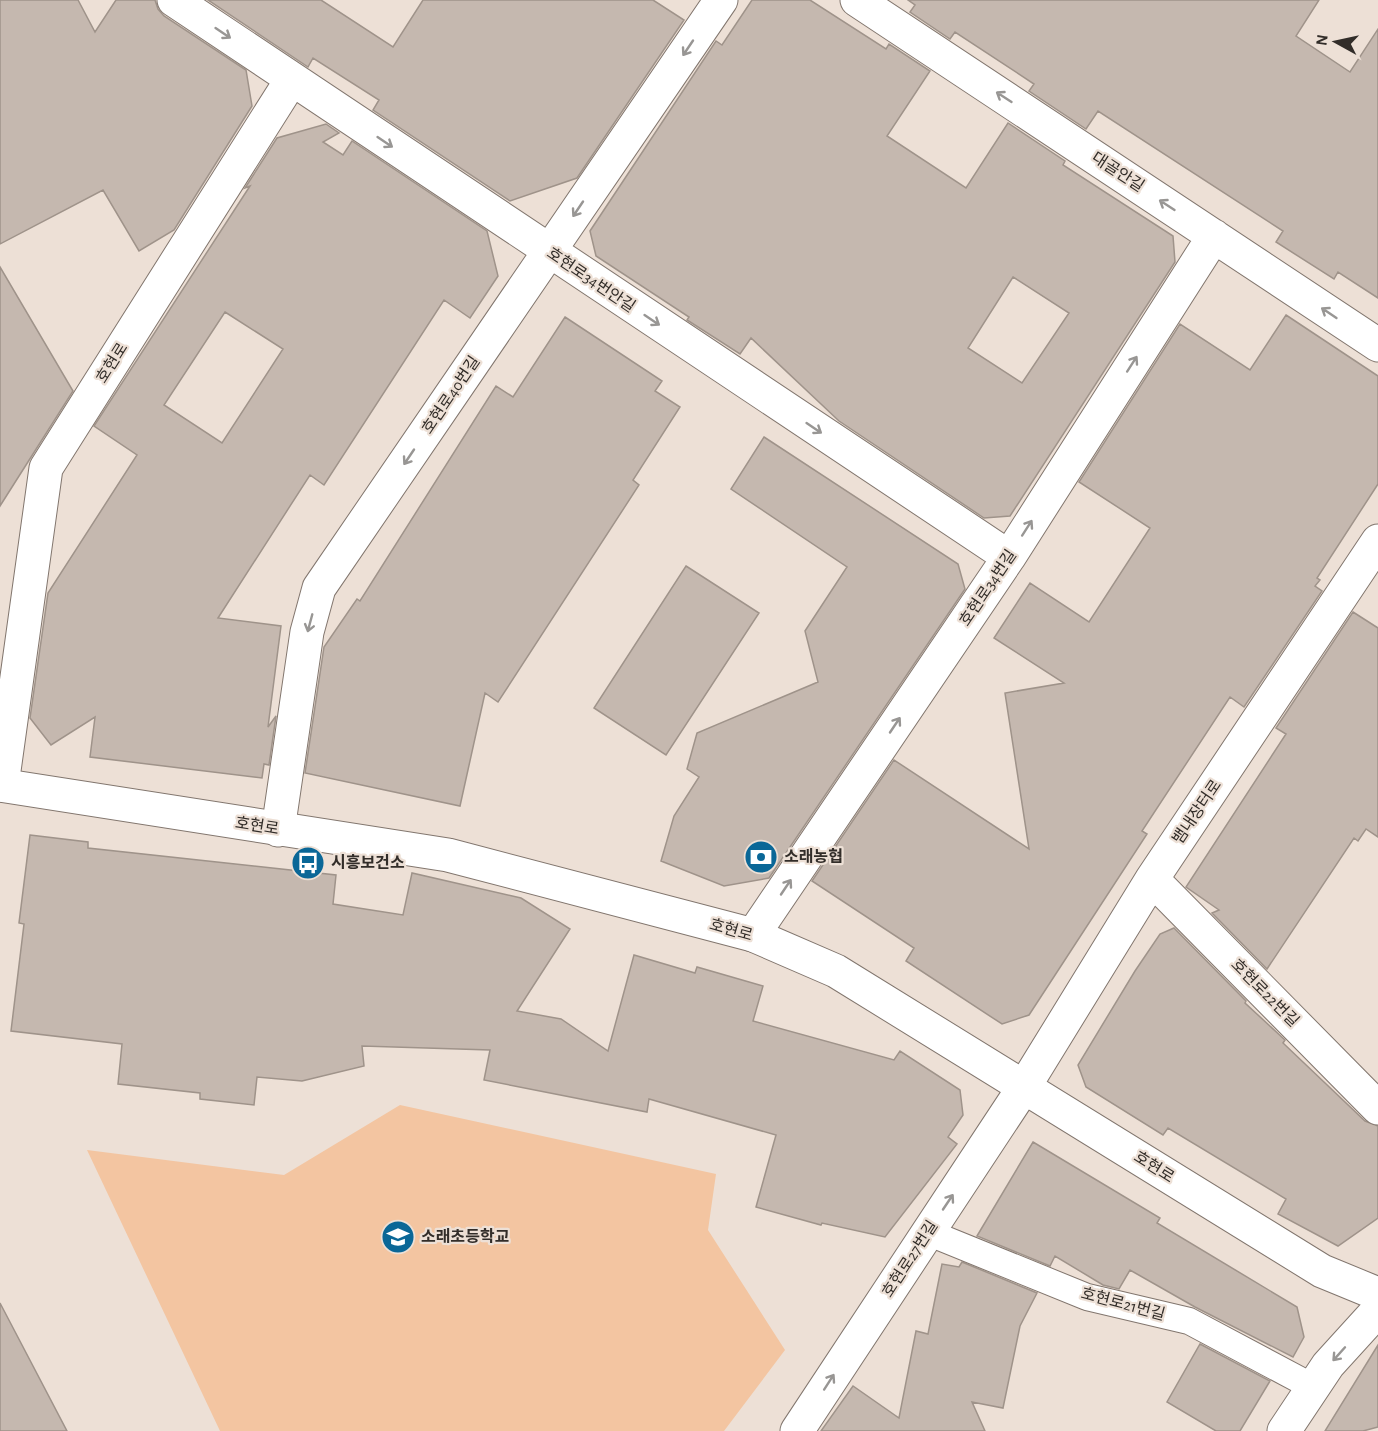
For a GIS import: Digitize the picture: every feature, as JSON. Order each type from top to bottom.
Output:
[{"type":"street","name":"호현로34번안길","points":[[174,0],[1009,557]]},
{"type":"street","name":"호현로40번길","points":[[278,830],[307,632],[319,588],[721,0]]},
{"type":"street","name":"대골안길","points":[[857,0],[1378,345]]},
{"type":"street","name":"호현로","points":[[292,79],[46,468],[1,785],[448,855],[753,935],[836,970],[1322,1271],[1378,1294]]},
{"type":"street","name":"호현로34번길","points":[[753,935],[1009,557],[1214,236]]},
{"type":"street","name":"뱀내장터로","points":[[1024,1087],[1152,879],[1378,541]]},
{"type":"street","name":"호현로22번길","points":[[1152,879],[1378,1107]]},
{"type":"street","name":"호현로27번길","points":[[797,1431],[1024,1087]]},
{"type":"street","points":[[1284,1431],[1328,1365],[1378,1310]]},
{"type":"lane","name":"호현로21번길","points":[[927,1232],[1087,1297],[1189,1321],[1313,1388]]},
{"type":"shaded area","name":"소래초등학교","points":[[400,1105],[716,1174],[708,1230],[785,1350],[724,1431],[220,1431],[87,1150],[284,1175]]},
{"type":"building","points":[[0,0],[78,0],[95,32],[116,0],[155,0],[164,16],[246,70],[252,106],[174,230],[139,251],[103,190],[0,244]]},
{"type":"building","points":[[208,0],[321,0],[393,47],[423,0],[653,0],[684,20],[577,178],[510,201],[373,110],[379,100],[313,58],[308,67]]},
{"type":"building","points":[[752,0],[810,0],[886,49],[889,44],[930,71],[887,136],[966,188],[1008,123],[1065,161],[1063,165],[1173,236],[1175,262],[1010,516],[984,518],[839,421],[751,338],[740,354],[687,320],[689,317],[596,256],[590,231],[716,41],[722,45]],"holes":[[[1013,277],[1069,313],[1022,383],[968,348]]]},
{"type":"building","points":[[908,0],[1319,0],[1296,36],[1350,72],[1378,29],[1378,298],[1338,272],[1334,279],[1276,242],[1283,231],[1098,111],[1086,129],[1029,91],[1034,84],[955,32],[950,39],[910,12],[915,5]]},
{"type":"building","points":[[326,124],[339,133],[323,142],[343,155],[352,141],[487,231],[498,276],[470,318],[444,300],[324,485],[310,475],[218,618],[281,626],[268,727],[276,716],[269,765],[264,764],[262,778],[90,757],[95,717],[51,745],[30,718],[48,593],[137,455],[94,426],[250,186],[245,188],[277,138]],"holes":[[[225,312],[283,349],[222,443],[164,405]]]},
{"type":"building","points":[[0,267],[73,391],[0,506]]},
{"type":"building","points":[[1286,315],[1378,376],[1378,484],[1317,578],[1320,580],[1315,586],[1322,591],[1244,707],[1230,697],[1142,831],[1147,834],[1029,1015],[1002,1024],[906,961],[914,948],[812,881],[894,760],[1029,849],[1005,693],[1064,683],[994,638],[1030,583],[1089,622],[1150,528],[1079,482],[1180,324],[1250,370]]},
{"type":"building","points":[[565,317],[662,381],[655,391],[680,407],[633,480],[639,485],[498,702],[485,693],[460,806],[305,773],[324,647],[357,599],[360,601],[496,386],[513,397]]},
{"type":"building","points":[[764,437],[958,564],[965,589],[769,878],[724,886],[661,861],[674,816],[699,777],[687,769],[697,733],[818,682],[805,631],[847,567],[731,489]]},
{"type":"building","points":[[686,566],[759,613],[666,755],[594,708]]},
{"type":"building","points":[[1353,612],[1378,628],[1378,837],[1366,829],[1358,841],[1354,838],[1267,969],[1212,913],[1219,910],[1186,887],[1286,734],[1276,728]]},
{"type":"building","points":[[30,835],[88,842],[88,848],[336,875],[333,904],[403,915],[412,873],[521,898],[570,929],[517,1011],[561,1019],[608,1051],[634,955],[695,973],[697,967],[763,986],[753,1021],[894,1060],[900,1051],[960,1090],[963,1115],[948,1137],[957,1144],[885,1237],[822,1223],[821,1225],[756,1207],[776,1135],[649,1099],[647,1112],[484,1080],[490,1050],[362,1046],[364,1066],[302,1081],[257,1077],[254,1105],[200,1099],[200,1093],[118,1084],[122,1044],[11,1031],[24,924],[19,923]]},
{"type":"building","points":[[1174,928],[1246,1001],[1245,1003],[1285,1040],[1283,1043],[1365,1121],[1378,1126],[1378,1218],[1338,1246],[1278,1214],[1286,1199],[1168,1128],[1163,1135],[1086,1087],[1078,1065],[1160,934]]},
{"type":"building","points":[[1033,1142],[1160,1218],[1157,1223],[1297,1307],[1304,1337],[1293,1357],[1195,1307],[1130,1270],[1119,1289],[1103,1285],[1055,1256],[1050,1266],[977,1236]]},
{"type":"building","points":[[962,1262],[1037,1293],[1020,1326],[1003,1408],[972,1402],[985,1431],[821,1431],[853,1386],[899,1418],[916,1331],[928,1334],[942,1264],[959,1267]]},
{"type":"building","points":[[0,1303],[67,1431],[0,1431]]},
{"type":"building","points":[[1200,1344],[1270,1381],[1240,1431],[1216,1431],[1167,1402]]},
{"type":"building","points":[[1378,1345],[1378,1427],[1363,1431],[1325,1431]]},
{"type":"place","name":"소래농협","points":[[761,857]]},
{"type":"place","name":"시흥보건소","points":[[308,863]]},
{"type":"place","name":"소래초등학교","points":[[398,1237]]}]
